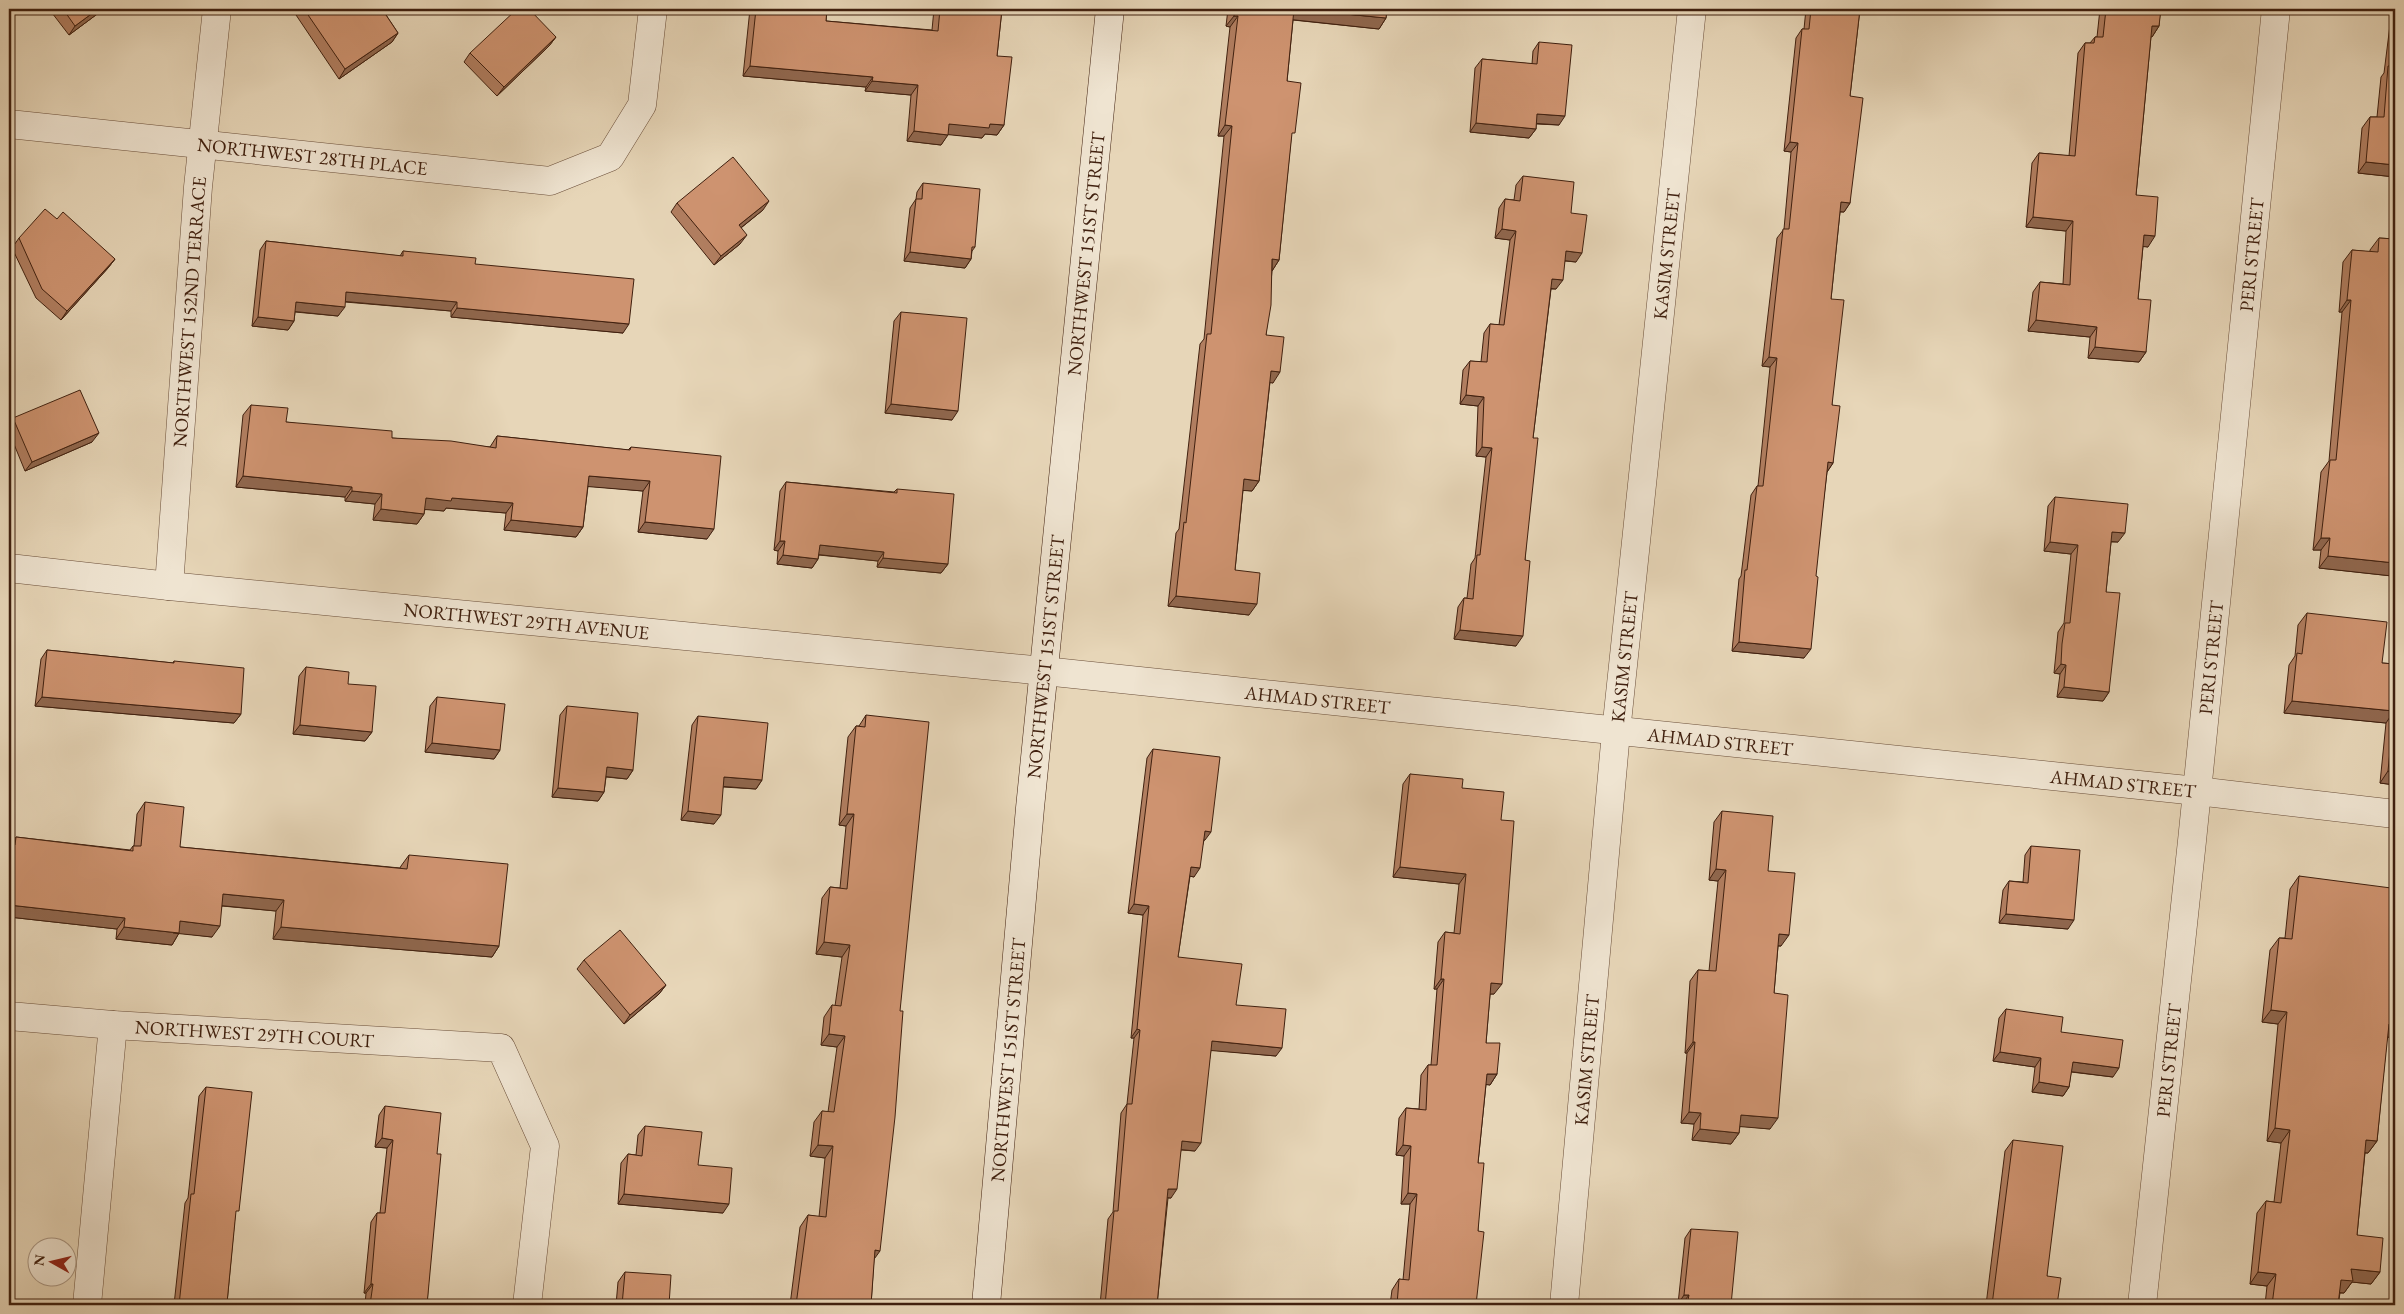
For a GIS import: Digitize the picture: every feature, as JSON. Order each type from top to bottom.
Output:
[{"type":"street","name":"NORTHWEST 152ND TERRACE","points":[[169,586],[202,144],[217,9]]},
{"type":"street","name":"NORTHWEST 28TH PLACE","points":[[9,124],[550,182],[610,157],[642,105],[653,9]]},
{"type":"street","name":"NORTHWEST 151ST STREET","points":[[986,1305],[1044,671],[1110,9]]},
{"type":"street","name":"KASIM STREET","points":[[1564,1305],[1616,732],[1692,9]]},
{"type":"street","name":"PERI STREET","points":[[2142,1305],[2197,791],[2276,9]]},
{"type":"street","name":"NORTHWEST 29TH AVENUE","points":[[9,568],[169,586],[1044,671]]},
{"type":"street","name":"AHMAD STREET","points":[[1044,671],[2197,791],[2395,814]]},
{"type":"street","name":"NORTHWEST 29TH COURT","points":[[9,1016],[113,1025],[501,1048],[545,1146],[527,1305]]},
{"type":"street","points":[[87,1305],[113,1025]]},
{"type":"building","points":[[63,9],[98,9],[75,26]]},
{"type":"building","points":[[304,9],[382,9],[398,33],[345,69]]},
{"type":"building","points":[[517,9],[529,9],[556,37],[504,87],[470,53]]},
{"type":"building","points":[[756,9],[827,9],[826,21],[938,31],[940,9],[1002,9],[997,56],[1012,57],[1004,125],[990,124],[989,128],[949,124],[948,135],[914,131],[918,85],[872,81],[873,77],[750,66]]},
{"type":"building","points":[[1235,9],[1294,9],[1287,81],[1301,83],[1295,133],[1292,133],[1279,260],[1272,259],[1271,305],[1266,335],[1284,337],[1280,372],[1271,371],[1259,481],[1244,479],[1235,570],[1260,573],[1257,604],[1176,596],[1207,334],[1211,334],[1232,126],[1225,125],[1238,16],[1234,16]]},
{"type":"building","points":[[1295,9],[1387,9],[1386,18]]},
{"type":"building","points":[[1811,9],[1860,9],[1850,96],[1863,98],[1850,203],[1841,202],[1831,299],[1844,300],[1832,405],[1840,406],[1833,463],[1828,462],[1816,576],[1818,577],[1811,649],[1739,642],[1745,570],[1747,570],[1757,486],[1763,486],[1777,358],[1769,357],[1783,229],[1789,229],[1798,143],[1790,142],[1802,29],[1809,29]]},
{"type":"building","points":[[2106,9],[2161,9],[2159,26],[2152,26],[2136,195],[2158,197],[2155,236],[2144,235],[2138,299],[2151,300],[2146,352],[2095,347],[2097,327],[2036,320],[2040,282],[2070,285],[2073,221],[2033,217],[2039,153],[2075,156],[2085,43],[2094,43],[2095,37],[2103,37]]},
{"type":"building","points":[[2395,32],[2395,165],[2366,162],[2370,117],[2384,117],[2388,66],[2391,66]]},
{"type":"building","points":[[1539,42],[1572,45],[1565,116],[1537,114],[1536,129],[1476,123],[1482,59],[1537,64]]},
{"type":"building","points":[[733,157],[769,201],[739,225],[747,235],[721,256],[677,203]]},
{"type":"building","points":[[1523,176],[1574,182],[1571,213],[1587,215],[1582,253],[1566,251],[1563,280],[1552,279],[1533,438],[1538,438],[1525,560],[1530,561],[1523,636],[1460,630],[1464,598],[1473,599],[1477,555],[1480,555],[1492,448],[1482,447],[1484,397],[1466,395],[1470,361],[1487,362],[1490,324],[1504,325],[1516,231],[1502,229],[1505,199],[1520,201]]},
{"type":"building","points":[[923,183],[980,189],[975,247],[972,247],[971,259],[910,252],[916,199],[922,199]]},
{"type":"building","points":[[45,209],[57,219],[63,212],[115,259],[67,311],[42,289],[19,238]]},
{"type":"building","points":[[2379,238],[2395,239],[2395,563],[2328,556],[2330,538],[2321,538],[2330,460],[2336,460],[2351,300],[2347,300],[2352,250],[2378,252]]},
{"type":"building","points":[[266,241],[403,256],[403,251],[476,258],[475,264],[634,279],[629,324],[457,308],[457,302],[346,292],[345,307],[296,302],[294,321],[258,317]]},
{"type":"building","points":[[901,312],[967,318],[958,411],[891,404]]},
{"type":"building","points":[[80,390],[99,433],[32,462],[13,418]]},
{"type":"building","points":[[251,405],[288,408],[286,422],[392,431],[392,438],[451,441],[496,448],[497,436],[630,450],[631,447],[721,456],[714,529],[645,522],[650,481],[589,476],[583,527],[511,520],[513,503],[452,498],[451,501],[426,498],[424,514],[381,509],[382,494],[352,491],[352,487],[243,476]]},
{"type":"building","points":[[786,482],[897,493],[897,489],[954,494],[948,564],[883,558],[884,552],[820,545],[818,559],[783,555],[785,541],[780,541]]},
{"type":"building","points":[[2055,497],[2128,504],[2125,533],[2112,532],[2106,592],[2120,593],[2109,692],[2064,687],[2066,665],[2061,664],[2062,644],[2065,623],[2070,623],[2078,545],[2050,542]]},
{"type":"building","points":[[2307,613],[2387,622],[2382,663],[2395,664],[2395,772],[2388,771],[2394,711],[2292,701],[2297,653],[2302,654]]},
{"type":"building","points":[[47,650],[244,668],[241,714],[42,697]]},
{"type":"building","points":[[306,667],[349,672],[348,684],[376,686],[372,732],[300,725]]},
{"type":"building","points":[[437,697],[505,704],[500,750],[432,743]]},
{"type":"building","points":[[567,706],[638,713],[633,770],[607,767],[604,792],[558,788]]},
{"type":"building","points":[[866,715],[929,722],[900,1011],[903,1011],[895,1117],[880,1251],[875,1250],[871,1305],[796,1305],[808,1215],[826,1217],[833,1146],[818,1145],[822,1111],[834,1112],[845,1036],[829,1034],[832,1005],[841,1006],[850,945],[824,942],[830,887],[847,889],[854,814],[847,814],[856,726],[865,727]]},
{"type":"building","points":[[698,716],[768,723],[762,780],[724,777],[721,815],[688,811]]},
{"type":"building","points":[[1153,749],[1220,757],[1211,832],[1205,831],[1200,868],[1191,867],[1178,957],[1242,964],[1236,1005],[1286,1009],[1282,1048],[1212,1041],[1201,1143],[1182,1141],[1177,1189],[1168,1189],[1157,1305],[1105,1305],[1114,1211],[1118,1211],[1127,1104],[1132,1104],[1140,1030],[1137,1029],[1149,906],[1134,904]]},
{"type":"building","points":[[1410,774],[1463,779],[1462,788],[1504,792],[1501,820],[1514,821],[1502,984],[1491,983],[1486,1043],[1500,1043],[1497,1074],[1487,1074],[1478,1163],[1484,1163],[1478,1231],[1484,1232],[1476,1305],[1397,1305],[1399,1279],[1409,1280],[1417,1194],[1408,1193],[1411,1146],[1403,1145],[1406,1108],[1426,1110],[1428,1065],[1437,1065],[1444,979],[1441,979],[1445,932],[1460,934],[1466,874],[1400,867]]},
{"type":"building","points":[[145,802],[184,807],[180,847],[407,869],[409,855],[508,864],[499,946],[281,927],[284,900],[223,894],[220,926],[180,921],[179,933],[124,927],[125,918],[9,905],[9,844],[15,845],[16,837],[133,851],[133,846],[141,846]]},
{"type":"building","points":[[1722,811],[1773,816],[1768,871],[1795,873],[1789,935],[1779,934],[1774,993],[1788,995],[1778,1118],[1741,1115],[1739,1133],[1700,1129],[1701,1113],[1689,1112],[1695,1042],[1693,1042],[1698,970],[1716,971],[1726,870],[1716,869]]},
{"type":"building","points":[[2031,846],[2080,850],[2074,920],[2006,914],[2009,881],[2028,883]]},
{"type":"building","points":[[2299,876],[2391,888],[2390,904],[2395,904],[2395,1024],[2389,1024],[2377,1141],[2366,1140],[2357,1235],[2383,1238],[2380,1272],[2351,1269],[2353,1281],[2341,1280],[2338,1305],[2272,1305],[2276,1274],[2258,1272],[2266,1201],[2281,1203],[2290,1130],[2275,1128],[2287,1012],[2271,1010],[2279,938],[2292,939]]},
{"type":"building","points":[[620,930],[666,985],[630,1015],[584,960]]},
{"type":"building","points":[[2006,1009],[2063,1017],[2061,1032],[2123,1040],[2119,1068],[2073,1062],[2069,1087],[2039,1082],[2041,1058],[2000,1052]]},
{"type":"building","points":[[9,1075],[11,1076],[9,1094]]},
{"type":"building","points":[[206,1087],[252,1092],[239,1211],[236,1211],[227,1303],[249,1305],[179,1305],[191,1194],[194,1194]]},
{"type":"building","points":[[385,1106],[441,1113],[437,1154],[441,1154],[427,1305],[370,1305],[377,1213],[385,1213],[393,1140],[382,1138]]},
{"type":"building","points":[[645,1126],[702,1132],[698,1165],[732,1168],[729,1204],[624,1194],[628,1154],[642,1156]]},
{"type":"building","points":[[2013,1140],[2063,1146],[2047,1276],[2061,1278],[2057,1305],[1992,1305]]},
{"type":"building","points":[[1691,1229],[1738,1232],[1731,1305],[1687,1305],[1689,1295],[1684,1295]]},
{"type":"building","points":[[625,1272],[671,1275],[669,1305],[622,1305]]}]
